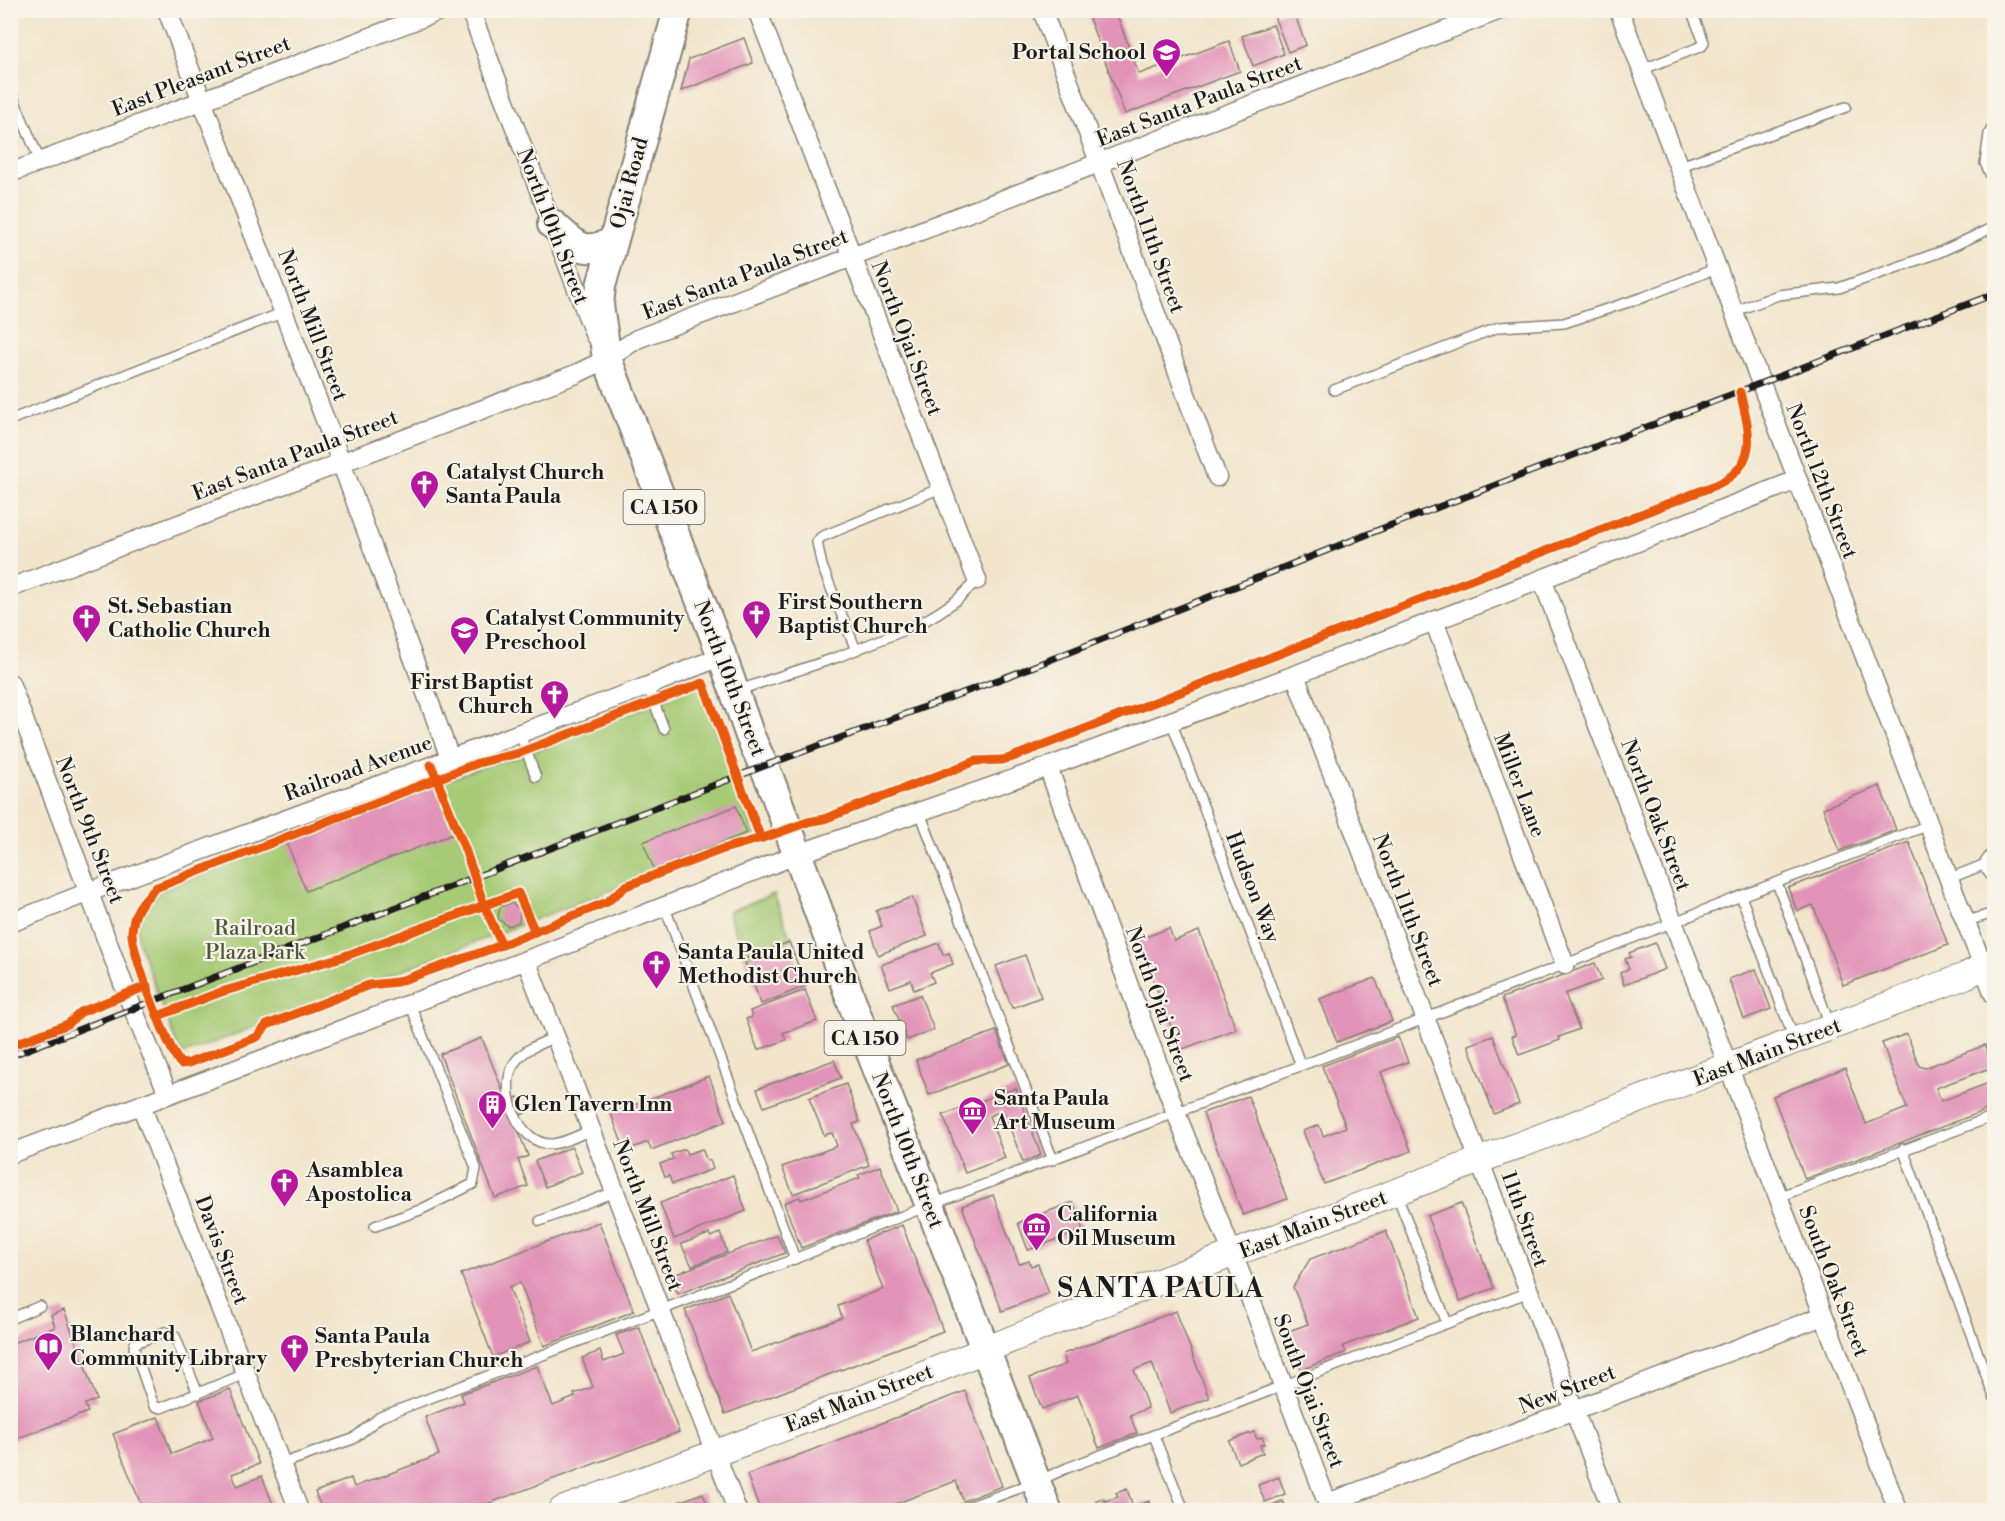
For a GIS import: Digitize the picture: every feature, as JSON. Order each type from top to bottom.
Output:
[{"type":"main road","name":"Ojai Road","points":[[607,358],[599,305],[601,286],[678,10]]},
{"type":"main road","points":[[552,224],[583,249],[591,250],[613,242]]},
{"type":"main road","name":"North 10th Street","points":[[607,358],[798,854],[864,1037],[986,1348]]},
{"type":"main road","name":"CA 150","points":[[986,1348],[1047,1510]]},
{"type":"street","name":"North Mill Street","points":[[167,10],[341,462],[450,758]]},
{"type":"street","name":"East Pleasant Street","points":[[10,172],[442,10]]},
{"type":"street","name":"North 10th Street","points":[[470,10],[592,332],[607,358]]},
{"type":"street","name":"North Ojai Street","points":[[758,10],[976,580]]},
{"type":"street","name":"North 11th Street","points":[[1042,10],[1217,477]]},
{"type":"street","name":"East Santa Paula Street","points":[[10,588],[576,374],[637,339],[1500,10]]},
{"type":"street","name":"North 12th Street","points":[[1619,10],[1948,879],[1989,964],[1995,995]]},
{"type":"street","points":[[10,1154],[526,960],[798,854],[1048,767],[1295,675],[1797,480]]},
{"type":"street","name":"North Oak Street","points":[[1542,579],[1728,1066]]},
{"type":"street","name":"Miller Lane","points":[[1434,621],[1565,965]]},
{"type":"street","name":"Railroad Avenue","points":[[10,923],[648,686],[722,656]]},
{"type":"street","name":"North 11th Street","points":[[1295,675],[1480,1161]]},
{"type":"street","name":"North 9th Street","points":[[10,682],[168,1094]]},
{"type":"street","name":"North Ojai Street","points":[[1048,767],[1176,1113],[1233,1254]]},
{"type":"street","name":"North Mill Street","points":[[526,960],[737,1510]]},
{"type":"street","name":"East Main Street","points":[[562,1510],[891,1388],[986,1348],[1965,976],[1989,964]]},
{"type":"street","name":"South Oak Street","points":[[1728,1066],[1898,1510]]},
{"type":"street","name":"Davis Street","points":[[141,1105],[299,1510]]},
{"type":"street","name":"11th Street","points":[[1480,1161],[1612,1510]]},
{"type":"street","name":"South Ojai Street","points":[[1233,1254],[1329,1507]]},
{"type":"street","name":"New Street","points":[[1329,1507],[1574,1410],[1823,1316]]},
{"type":"lane","points":[[1641,70],[1702,46],[1704,42],[1691,10]]},
{"type":"lane","points":[[10,90],[40,161]]},
{"type":"lane","points":[[1678,167],[1846,107]]},
{"type":"lane","points":[[1995,124],[1989,134],[1985,163],[1995,182]]},
{"type":"lane","points":[[1733,312],[1778,295],[1839,288],[1940,252],[1995,227]]},
{"type":"lane","points":[[1334,390],[1499,327],[1564,323],[1644,297],[1717,268]]},
{"type":"lane","points":[[10,420],[284,312]]},
{"type":"lane","points":[[856,650],[822,566],[817,542],[821,537],[941,488]]},
{"type":"lane","points":[[734,692],[856,650],[924,621],[957,600],[976,580]]},
{"type":"lane","points":[[648,686],[664,729]]},
{"type":"lane","name":"Hudson Way","points":[[1171,721],[1301,1066]]},
{"type":"lane","points":[[520,734],[536,777]]},
{"type":"lane","points":[[919,810],[1053,1160]]},
{"type":"lane","points":[[282,1464],[352,1439],[380,1417],[1929,825]]},
{"type":"lane","points":[[1948,879],[1983,865],[1995,850]]},
{"type":"lane","points":[[1983,865],[1995,884]]},
{"type":"lane","points":[[1777,883],[1831,1027]]},
{"type":"lane","points":[[1741,896],[1795,1041]]},
{"type":"lane","points":[[664,905],[795,1259]]},
{"type":"lane","points":[[1967,921],[1995,913]]},
{"type":"lane","points":[[375,1226],[420,1210],[473,1184],[476,1168],[410,1004]]},
{"type":"lane","points":[[556,1037],[532,1047],[514,1063],[509,1074],[508,1086],[513,1109],[522,1128],[531,1137],[541,1142],[553,1144],[591,1130]]},
{"type":"lane","points":[[1778,1197],[1995,1116]]},
{"type":"lane","points":[[1903,1149],[1995,1397]]},
{"type":"lane","points":[[540,1221],[614,1192]]},
{"type":"lane","points":[[1396,1192],[1447,1323]]},
{"type":"lane","points":[[960,1510],[1529,1292]]},
{"type":"lane","points":[[10,1319],[40,1306]]},
{"type":"lane","points":[[198,1394],[175,1336],[165,1332],[135,1343],[134,1348],[154,1406],[162,1408],[198,1394],[245,1374]]},
{"type":"lane","points":[[1154,1436],[1184,1510]]},
{"type":"green space","name":"Railroad Plaza Park","points":[[699,686],[755,835],[184,1054],[179,1051],[138,941],[141,913],[157,891],[495,762],[519,757]]},
{"type":"green space","points":[[774,894],[791,940],[745,957],[728,912]]},
{"type":"building","points":[[1086,10],[1115,10],[1139,74],[1229,41],[1240,71],[1125,114]]},
{"type":"building","points":[[1293,10],[1306,45],[1288,52],[1274,16]]},
{"type":"building","points":[[1273,25],[1284,54],[1253,66],[1242,36]]},
{"type":"building","points":[[744,38],[753,63],[681,91],[689,59]]},
{"type":"building","points":[[435,786],[453,834],[306,891],[287,843]]},
{"type":"building","points":[[1880,786],[1896,830],[1839,851],[1823,808]]},
{"type":"building","points":[[736,806],[746,833],[654,869],[643,842]]},
{"type":"building","points":[[1909,842],[1948,945],[1843,985],[1813,905],[1797,911],[1788,888]]},
{"type":"building","points":[[912,897],[927,936],[878,955],[870,931],[882,926],[876,911]]},
{"type":"building","points":[[511,903],[520,910],[519,922],[508,926],[498,919],[500,907]]},
{"type":"building","points":[[1169,928],[1174,941],[1199,931],[1236,1029],[1180,1050],[1138,940]]},
{"type":"building","points":[[789,942],[806,986],[761,1004],[744,959]]},
{"type":"building","points":[[939,943],[943,955],[949,953],[953,964],[930,973],[934,982],[914,990],[911,980],[890,988],[881,965]]},
{"type":"building","points":[[1655,943],[1665,969],[1624,985],[1620,973],[1629,969],[1625,959],[1631,957],[1629,953]]},
{"type":"building","points":[[1025,955],[1041,997],[1012,1008],[996,966]]},
{"type":"building","points":[[1595,963],[1602,980],[1565,994],[1579,1029],[1559,1037],[1560,1040],[1519,1055],[1512,1036],[1516,1035],[1502,998]]},
{"type":"building","points":[[1756,969],[1771,1009],[1744,1019],[1729,979]]},
{"type":"building","points":[[1375,978],[1392,1021],[1337,1042],[1320,999]]},
{"type":"building","points":[[805,990],[817,1021],[783,1033],[786,1040],[758,1050],[746,1019],[752,1017],[750,1011]]},
{"type":"building","points":[[920,995],[934,1030],[907,1040],[893,1005]]},
{"type":"building","name":"Santa Paula Art Museum","points":[[996,1031],[1009,1064],[929,1095],[916,1060]]},
{"type":"building","points":[[1907,1034],[1919,1066],[1925,1068],[1985,1045],[1993,1067],[1936,1088],[1941,1101],[1994,1081],[1994,1107],[1805,1179],[1773,1096],[1845,1068],[1866,1124],[1907,1108],[1882,1043]]},
{"type":"building","points":[[1493,1036],[1519,1104],[1494,1114],[1468,1045]]},
{"type":"building","points":[[1398,1037],[1408,1062],[1381,1072],[1411,1151],[1324,1184],[1303,1131],[1319,1125],[1323,1136],[1346,1127],[1322,1066]]},
{"type":"building","name":"Glen Tavern Inn","points":[[482,1038],[507,1102],[518,1097],[525,1113],[513,1118],[528,1156],[518,1160],[528,1186],[495,1198],[440,1054]]},
{"type":"building","points":[[834,1060],[841,1078],[764,1107],[757,1089]]},
{"type":"building","points":[[709,1076],[726,1121],[651,1150],[648,1142],[625,1151],[611,1114]]},
{"type":"building","points":[[846,1084],[860,1122],[853,1124],[869,1165],[793,1194],[782,1167],[837,1146],[832,1133],[824,1135],[809,1098]]},
{"type":"building","name":"Santa Paula Art Museum","points":[[1016,1088],[1041,1155],[1023,1162],[1003,1110],[989,1116],[1005,1158],[965,1173],[943,1115]]},
{"type":"building","points":[[1248,1096],[1287,1199],[1243,1215],[1203,1113]]},
{"type":"building","points":[[572,1147],[582,1172],[545,1187],[535,1161]]},
{"type":"building","points":[[685,1149],[687,1154],[702,1149],[713,1169],[672,1184],[669,1176],[665,1177],[660,1164],[673,1159],[671,1154]]},
{"type":"building","points":[[880,1166],[897,1211],[801,1248],[784,1203],[800,1197],[801,1200],[860,1178],[858,1175]]},
{"type":"building","points":[[733,1175],[746,1211],[674,1239],[660,1203]]},
{"type":"building","points":[[993,1195],[1019,1264],[1029,1261],[1031,1266],[1038,1264],[1049,1293],[1002,1311],[962,1206]]},
{"type":"building","points":[[1073,1202],[1083,1230],[1028,1250],[1018,1223]]},
{"type":"building","points":[[1461,1203],[1494,1288],[1460,1301],[1427,1216]]},
{"type":"building","points":[[599,1222],[634,1311],[544,1346],[520,1283],[509,1287],[530,1342],[493,1357],[461,1274]]},
{"type":"building","points":[[902,1225],[943,1331],[725,1414],[685,1310],[728,1293],[751,1352],[842,1318],[838,1306],[883,1289],[864,1240]]},
{"type":"building","points":[[1386,1231],[1419,1317],[1343,1346],[1346,1352],[1301,1370],[1286,1332],[1308,1324],[1293,1287],[1310,1259]]},
{"type":"building","points":[[720,1233],[727,1252],[692,1266],[681,1244],[709,1234],[711,1237]]},
{"type":"building","points":[[777,1235],[785,1253],[678,1294],[671,1276]]},
{"type":"building","name":"Blanchard Community Library","points":[[64,1310],[97,1400],[85,1404],[88,1412],[10,1441],[10,1344],[55,1327],[51,1315]]},
{"type":"building","points":[[1176,1311],[1209,1398],[1170,1413],[1152,1363],[1134,1370],[1148,1408],[1130,1415],[1137,1433],[1099,1448],[1078,1395],[1042,1409],[1030,1378],[1066,1364],[1063,1354]]},
{"type":"building","points":[[639,1327],[679,1432],[471,1510],[322,1510],[315,1492],[351,1478],[354,1487],[439,1455],[425,1417],[464,1402],[461,1394],[537,1366],[553,1406],[575,1397],[574,1394],[593,1387],[582,1358],[600,1351],[604,1362],[624,1354],[616,1335]]},
{"type":"building","points":[[230,1389],[259,1464],[232,1474],[237,1486],[262,1476],[275,1510],[143,1510],[113,1434],[158,1417],[172,1454],[213,1438],[199,1401]]},
{"type":"building","points":[[965,1391],[1002,1486],[963,1501],[956,1481],[879,1510],[760,1510],[747,1475]]},
{"type":"building","points":[[1254,1432],[1257,1439],[1262,1437],[1265,1444],[1260,1445],[1263,1453],[1238,1463],[1229,1441]]},
{"type":"building","points":[[1279,1477],[1285,1494],[1265,1502],[1258,1485]]},
{"type":"building","points":[[1127,1489],[1133,1507],[1149,1501],[1152,1510],[1081,1510],[1097,1504],[1096,1500],[1103,1498],[1105,1501],[1118,1497],[1116,1493]]},
{"type":"building","points":[[703,1493],[709,1510],[657,1510]]},
{"type":"building","points":[[1283,1501],[1287,1510],[1265,1510],[1264,1508]]},
{"type":"railway","points":[[10,1056],[764,766],[1014,674],[1381,529],[1994,294]]},
{"type":"cycle path","points":[[761,839],[703,683],[519,753],[478,763],[155,888],[137,912],[133,923],[133,941],[159,1021],[181,1064],[189,1063],[257,1037],[267,1025],[369,985],[397,982],[502,945],[607,902],[626,886],[723,849],[769,836],[808,822],[824,819],[976,761],[1010,758],[1716,485],[1730,477],[1740,467],[1746,456],[1748,433],[1740,392]]},
{"type":"cycle path","points":[[431,765],[465,849],[484,905],[502,945]]},
{"type":"cycle path","points":[[158,1016],[221,992],[342,957],[518,893],[535,932]]},
{"type":"cycle path","points":[[10,1046],[68,1024],[81,1012],[147,986]]},
{"type":"place","name":"Portal School","points":[[1167,78]]},
{"type":"place","name":"Catalyst Church Santa Paula","points":[[425,510]]},
{"type":"place","name":"First Southern Baptist Church","points":[[757,640]]},
{"type":"place","name":"St. Sebastian Catholic Church","points":[[87,644]]},
{"type":"place","name":"Catalyst Community Preschool","points":[[464,656]]},
{"type":"place","name":"First Baptist Church","points":[[554,720]]},
{"type":"place","name":"Santa Paula United Methodist Church","points":[[657,990]]},
{"type":"place","name":"Glen Tavern Inn","points":[[493,1130]]},
{"type":"place","name":"Santa Paula Art Museum","points":[[973,1136]]},
{"type":"place","name":"Asamblea Apostolica","points":[[285,1208]]},
{"type":"place","name":"California Oil Museum","points":[[1036,1252]]},
{"type":"place","name":"Blanchard Community Library","points":[[49,1372]]},
{"type":"place","name":"Santa Paula Presbyterian Church","points":[[294,1374]]},
{"type":"district","name":"SANTA PAULA","points":[[1161,1288]]}]
